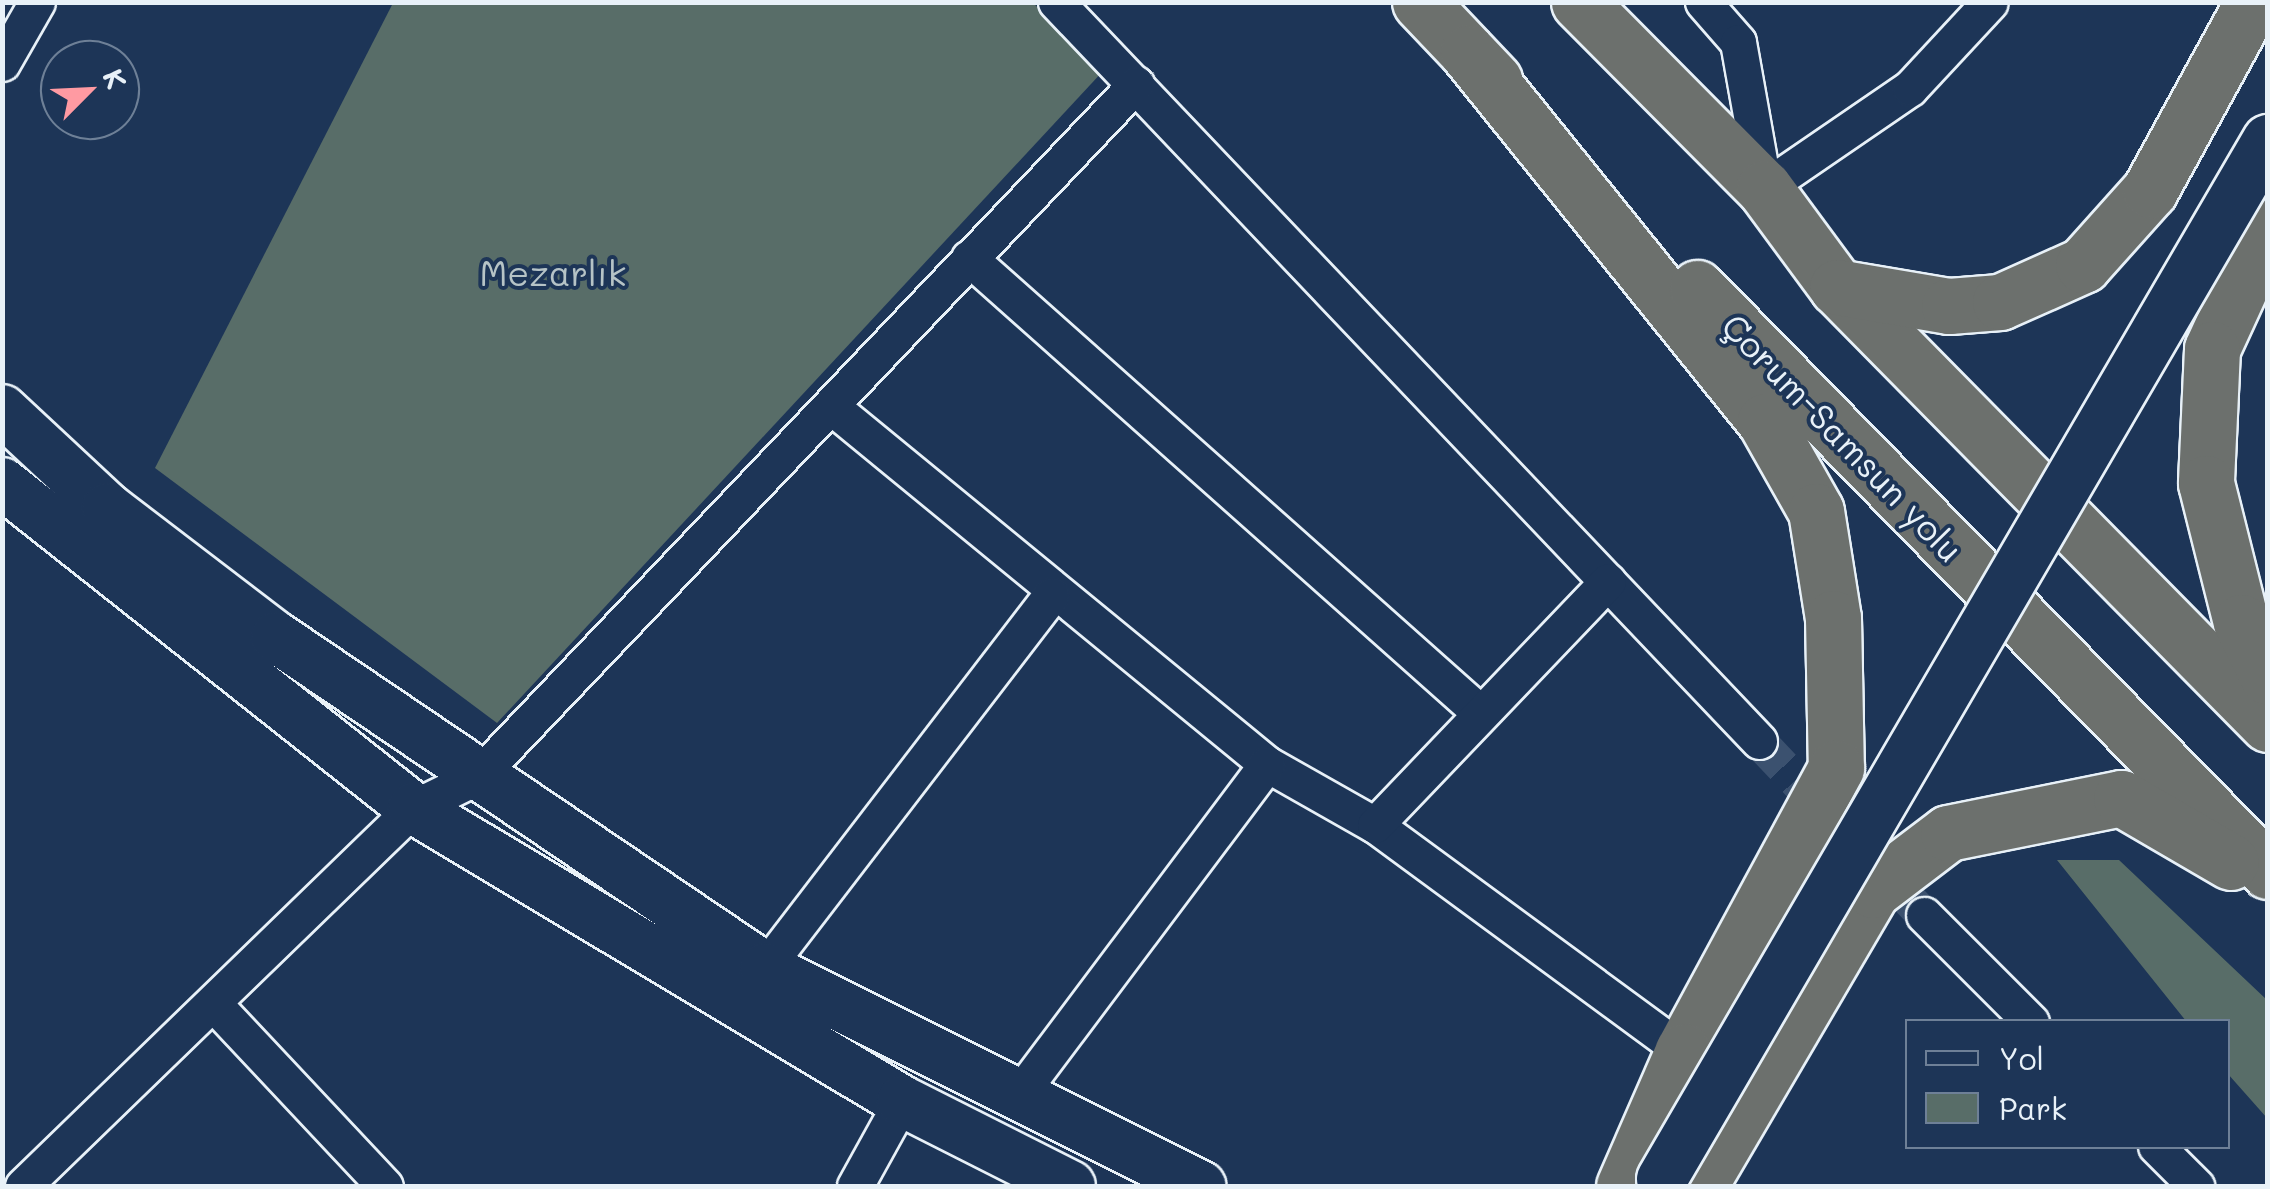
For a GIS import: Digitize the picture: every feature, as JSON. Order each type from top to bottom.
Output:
[{"type":"highway","name":"Çorum-Samsun yolu","points":[[1420,2],[2268,872]]},
{"type":"highway","points":[[1579,2],[1764,188],[1838,287],[2268,724]]},
{"type":"highway","points":[[1838,287],[1948,306],[2000,302],[2083,265],[2150,190],[2253,2]]},
{"type":"highway","points":[[1468,53],[1764,421],[1816,511],[1833,618],[1836,768],[1683,1051],[1661,1185]]},
{"type":"highway","points":[[2268,226],[2212,349],[2206,484],[2241,622],[2268,677]]},
{"type":"highway","points":[[1661,1185],[1873,890],[1948,833],[2122,798],[2268,889]]},
{"type":"street","points":[[2,64],[37,2]]},
{"type":"street","points":[[1056,2],[1759,741]]},
{"type":"street","points":[[1703,2],[1738,42],[1764,188],[1910,88],[1990,2]]},
{"type":"street","points":[[24,1186],[414,808],[478,776],[1136,84]]},
{"type":"street","points":[[1661,1185],[2268,140]]},
{"type":"street","points":[[969,258],[1477,710]]},
{"type":"street","points":[[832,407],[1051,595],[1267,764],[1375,825],[1683,1051]]},
{"type":"street","points":[[2,410],[107,508],[478,776],[765,968],[1201,1186]]},
{"type":"street","points":[[2,483],[414,808],[902,1101],[1070,1186]]},
{"type":"street","points":[[1375,825],[1477,710],[1608,582]]},
{"type":"street","points":[[765,968],[1051,595]]},
{"type":"street","points":[[1017,1097],[1267,764]]},
{"type":"street","points":[[1924,915],[2027,1019]]},
{"type":"street","points":[[213,1003],[386,1186]]},
{"type":"street","points":[[855,1186],[902,1101]]},
{"type":"street","points":[[2159,1149],[2196,1186]]},
{"type":"street","points":[[2,1173],[14,1186]]},
{"type":"green space","name":"Mezarlık","points":[[393,3],[1033,3],[1104,70],[497,723],[155,468]]},
{"type":"green space","points":[[2057,860],[2119,860],[2267,1000],[2267,1118],[2230,1076],[2230,1019],[2184,1019]]},
{"type":"tunnel","points":[[1759,741],[1924,915]]}]
